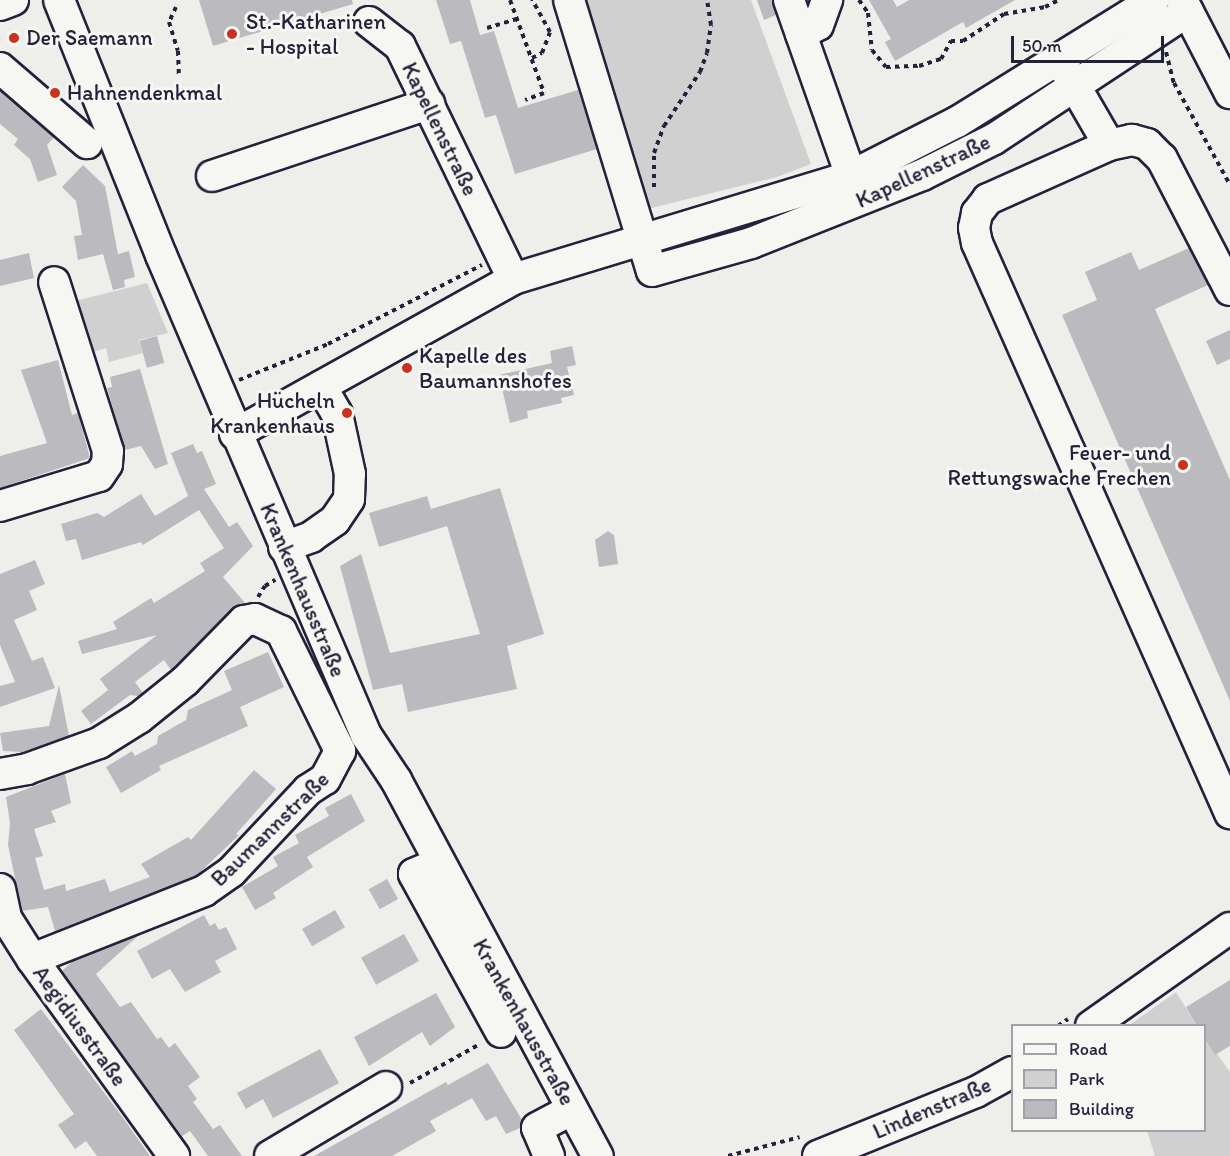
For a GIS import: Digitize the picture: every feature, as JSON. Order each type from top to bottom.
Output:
[{"type":"street","points":[[0,5],[13,0]]},
{"type":"street","name":"Krankenhausstraße","points":[[59,0],[236,434],[366,735],[396,780],[437,864],[598,1156]]},
{"type":"street","points":[[569,0],[655,234]]},
{"type":"street","points":[[789,0],[851,176]]},
{"type":"street","points":[[801,34],[818,25],[827,0]]},
{"type":"street","name":"Kapellenstraße","points":[[655,234],[652,271],[751,243],[943,165],[994,139],[1067,73],[1154,0]]},
{"type":"street","points":[[1185,5],[1230,93]]},
{"type":"street","name":"Kapellenstraße","points":[[236,434],[321,386],[507,268],[741,212],[851,176],[957,122],[1158,30],[1185,5]]},
{"type":"street","name":"Kapellenstraße","points":[[369,22],[400,46],[507,268]]},
{"type":"street","points":[[0,68],[87,143]]},
{"type":"street","points":[[1067,73],[1109,145]]},
{"type":"street","points":[[212,176],[429,104]]},
{"type":"street","points":[[1230,290],[1162,159],[1147,144],[1132,140],[1109,145],[988,199],[977,213],[974,228],[1230,813]]},
{"type":"street","points":[[0,506],[99,476],[107,464],[108,451],[54,282]]},
{"type":"street","points":[[289,559],[311,537],[335,520],[348,500],[350,474],[337,414],[321,386]]},
{"type":"street","name":"Baumannstraße","points":[[32,959],[204,891],[231,872],[308,790],[325,779],[340,752],[280,632],[255,619],[244,621]]},
{"type":"street","points":[[0,774],[13,773],[99,743],[139,718],[185,681],[244,621]]},
{"type":"street","points":[[437,864],[414,874],[501,1032]]},
{"type":"street","name":"Aegidiusstraße","points":[[0,889],[6,918],[32,959],[174,1156]]},
{"type":"street","points":[[1094,1024],[1230,928]]},
{"type":"street","name":"Lindenstraße","points":[[818,1156],[976,1092],[1011,1073]]},
{"type":"street","points":[[270,1156],[386,1088]]},
{"type":"street","points":[[549,1156],[537,1128],[572,1109]]},
{"type":"path","points":[[510,0],[544,93],[525,100]]},
{"type":"path","points":[[532,0],[550,32],[542,53],[532,58]]},
{"type":"path","points":[[655,234],[654,153],[664,126],[700,72],[707,53],[711,25],[707,0]]},
{"type":"path","points":[[859,0],[868,13],[872,50],[886,68],[920,66],[941,58],[951,41],[963,42],[1004,14],[1045,7],[1059,0]]},
{"type":"path","points":[[176,7],[169,22],[178,51],[179,76]]},
{"type":"path","points":[[487,28],[517,19]]},
{"type":"path","points":[[1158,30],[1174,83],[1230,185]]},
{"type":"path","points":[[218,389],[507,268]]},
{"type":"path","points":[[244,621],[264,586],[289,559]]},
{"type":"path","points":[[386,1088],[402,1087],[501,1032]]},
{"type":"green space","points":[[580,0],[751,0],[811,164],[777,177],[643,210]]},
{"type":"green space","points":[[147,283],[168,333],[139,340],[143,353],[109,362],[106,348],[86,354],[67,303]]},
{"type":"green space","points":[[1176,992],[1196,1024],[1131,1024]]},
{"type":"green space","points":[[1206,1038],[1230,1072],[1230,1156],[1155,1156],[1147,1132],[1206,1132]]},
{"type":"building","name":"St.-Katharinen - Hospital","points":[[199,0],[352,0],[353,4],[213,46]]},
{"type":"building","points":[[436,0],[470,0],[480,35],[494,31],[518,108],[578,90],[597,149],[515,174],[496,115],[485,118],[461,41],[450,44]]},
{"type":"building","points":[[757,0],[772,0],[776,15],[764,20]]},
{"type":"building","points":[[869,0],[893,0],[897,7],[909,0],[1015,0],[966,28],[963,22],[895,61],[885,42],[891,39]]},
{"type":"building","points":[[0,91],[54,137],[47,145],[57,175],[38,182],[30,159],[14,145],[18,139],[0,124]]},
{"type":"building","points":[[83,165],[105,186],[118,254],[129,251],[135,277],[124,280],[125,287],[113,290],[103,254],[78,260],[74,236],[82,235],[76,201],[62,187]]},
{"type":"building","points":[[1189,248],[1208,285],[1155,309],[1230,480],[1230,701],[1062,315],[1097,300],[1085,272],[1131,252],[1139,270]]},
{"type":"building","points":[[29,253],[34,278],[0,286],[0,260]]},
{"type":"building","points":[[1230,330],[1230,359],[1217,365],[1206,341]]},
{"type":"building","points":[[157,336],[164,363],[147,368],[140,341]]},
{"type":"building","points":[[572,346],[576,365],[567,367],[574,395],[561,398],[562,403],[527,411],[528,418],[510,423],[499,375],[552,363],[550,351]]},
{"type":"building","points":[[58,360],[72,415],[78,413],[90,458],[0,488],[0,456],[47,443],[21,370]]},
{"type":"building","points":[[140,369],[168,464],[155,469],[141,446],[125,450],[107,388],[112,387],[110,377]]},
{"type":"building","points":[[193,444],[197,453],[202,451],[216,484],[204,489],[229,527],[237,522],[253,546],[223,577],[245,603],[232,609],[171,670],[164,660],[135,682],[143,693],[138,696],[130,695],[91,724],[81,711],[108,690],[100,679],[157,635],[82,654],[78,641],[117,629],[113,622],[151,598],[154,603],[205,571],[200,563],[224,548],[199,510],[143,545],[141,542],[82,560],[76,539],[66,541],[61,524],[97,513],[104,517],[141,494],[155,516],[188,496],[171,453]]},
{"type":"building","points":[[500,488],[544,634],[507,646],[517,689],[408,712],[402,684],[373,690],[340,566],[361,554],[390,653],[480,634],[447,526],[379,547],[369,513],[427,496],[431,509]]},
{"type":"building","points":[[608,531],[614,535],[618,564],[599,567],[595,540]]},
{"type":"building","points":[[35,560],[45,584],[29,591],[37,610],[14,620],[32,661],[43,657],[55,688],[0,707],[0,686],[15,682],[0,645],[0,574]]},
{"type":"building","points":[[268,652],[284,687],[240,707],[248,726],[159,766],[161,770],[121,793],[106,767],[132,751],[135,756],[157,744],[158,736],[186,720],[188,710],[232,690],[224,671]]},
{"type":"building","points":[[59,685],[69,736],[22,752],[3,751],[0,733],[49,726]]},
{"type":"building","points":[[254,770],[276,789],[236,834],[239,835],[196,876],[55,931],[48,907],[22,911],[8,845],[10,823],[6,797],[65,774],[71,803],[51,811],[56,822],[34,829],[43,856],[35,858],[44,890],[65,884],[66,891],[105,879],[110,892],[150,877],[141,864],[188,837],[191,840]]},
{"type":"building","points":[[351,794],[365,821],[307,857],[313,867],[273,893],[276,898],[255,910],[242,887],[278,866],[273,857],[299,843],[295,835],[329,816],[325,808]]},
{"type":"building","points":[[387,879],[398,899],[380,909],[369,889]]},
{"type":"building","points":[[335,910],[345,927],[312,946],[302,929]]},
{"type":"building","points":[[204,915],[210,926],[215,923],[219,930],[226,927],[237,949],[215,961],[221,972],[185,992],[170,969],[152,979],[137,951]]},
{"type":"building","points":[[404,934],[419,961],[376,985],[361,958]]},
{"type":"building","points":[[139,935],[96,974],[120,1007],[131,1002],[157,1039],[161,1037],[169,1048],[175,1043],[200,1077],[188,1086],[197,1099],[193,1102],[213,1129],[220,1125],[242,1156],[208,1156],[190,1131],[182,1136],[62,971],[73,961]]},
{"type":"building","points":[[1230,980],[1230,1046],[1215,1055],[1206,1040],[1206,1024],[1196,1024],[1186,1007]]},
{"type":"building","points":[[436,993],[455,1027],[430,1046],[422,1032],[369,1066],[354,1037]]},
{"type":"building","points":[[41,1009],[150,1156],[97,1156],[86,1141],[75,1149],[58,1125],[74,1114],[14,1030]]},
{"type":"building","points":[[320,1049],[339,1083],[273,1118],[263,1099],[246,1109],[237,1093]]},
{"type":"building","points":[[488,1063],[522,1120],[520,1128],[506,1134],[496,1116],[486,1121],[472,1098],[430,1121],[436,1131],[392,1156],[314,1156],[446,1082],[448,1085]]},
{"type":"place","name":"St.-Katharinen - Hospital","points":[[232,34]]},
{"type":"place","name":"Der Saemann","points":[[14,38]]},
{"type":"place","name":"Hahnendenkmal","points":[[55,93]]},
{"type":"place","name":"Kapelle des Baumannshofes","points":[[407,368]]},
{"type":"place","name":"Hücheln Krankenhaus","points":[[347,413]]},
{"type":"place","name":"Feuer- und Rettungswache Frechen","points":[[1183,465]]}]
